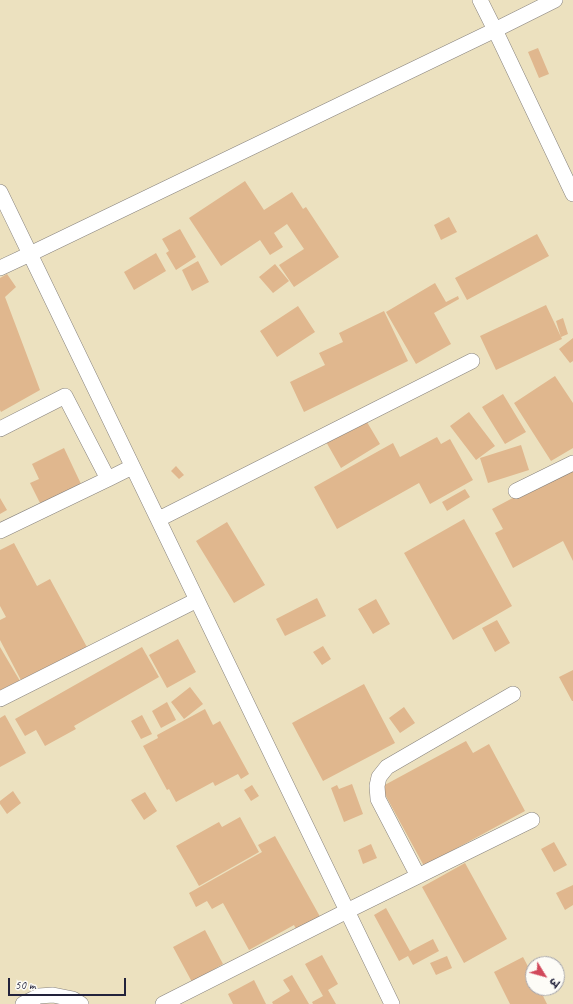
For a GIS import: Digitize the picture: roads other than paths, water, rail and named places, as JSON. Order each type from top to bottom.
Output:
[{"type":"street","points":[[480,0],[573,194]]},
{"type":"street","points":[[0,268],[555,0]]},
{"type":"street","points":[[0,192],[392,1004]]},
{"type":"street","points":[[159,520],[472,361]]},
{"type":"street","points":[[0,429],[65,396],[108,479]]},
{"type":"street","points":[[516,491],[573,463]]},
{"type":"street","points":[[0,532],[132,467]]},
{"type":"street","points":[[0,700],[197,600]]},
{"type":"street","points":[[418,876],[378,799],[377,786],[379,777],[387,767],[513,694]]},
{"type":"street","points":[[163,1004],[532,820]]},
{"type":"street","points":[[23,1004],[39,996],[53,995],[74,999],[81,1004]]}]
